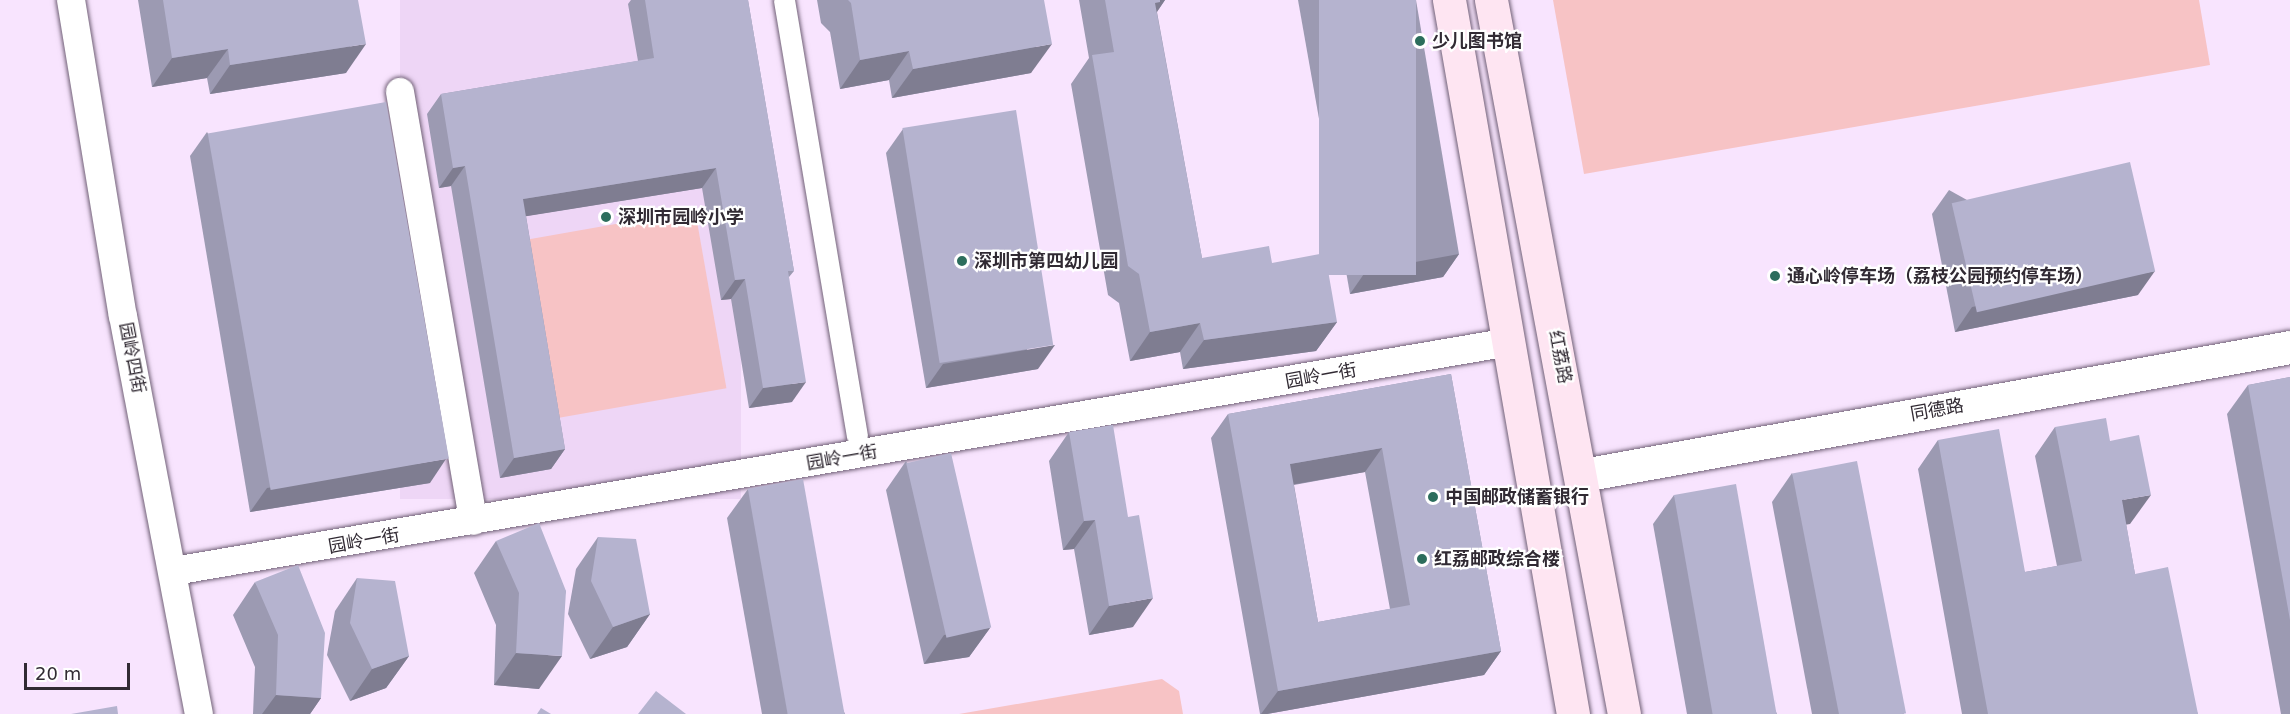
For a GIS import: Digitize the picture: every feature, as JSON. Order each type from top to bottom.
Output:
[{"type":"main road","points":[[1449,0],[1573,714]]},
{"type":"main road","name":"红荔路","points":[[1491,0],[1584,475],[1624,714]]},
{"type":"street","name":"园岭四街","points":[[71,0],[123,316],[174,571],[199,714]]},
{"type":"street","points":[[784,0],[857,436]]},
{"type":"street","points":[[400,92],[473,521]]},
{"type":"street","name":"园岭一街","points":[[174,571],[1510,342]]},
{"type":"street","name":"同德路","points":[[1584,475],[2290,347]]},
{"type":"shaded area","name":"深圳市园岭小学","points":[[400,0],[741,0],[741,499],[400,499]]},
{"type":"shaded area","points":[[1553,0],[2199,0],[2210,65],[1584,174]]},
{"type":"shaded area","points":[[695,210],[726,388],[552,419],[521,241]]},
{"type":"shaded area","points":[[1162,679],[1179,691],[1183,714],[959,714]]},
{"type":"building","points":[[163,0],[358,0],[366,44],[230,65],[228,49],[172,58]]},
{"type":"building","points":[[645,0],[748,0],[794,271],[788,271],[806,382],[763,388],[745,279],[735,280],[716,168],[523,199],[565,449],[514,458],[465,166],[453,168],[441,94],[654,58]]},
{"type":"building","points":[[848,0],[1044,0],[1052,44],[913,69],[909,51],[860,60],[851,3]]},
{"type":"building","points":[[1105,0],[1160,0],[1155,3],[1202,258],[1269,246],[1272,263],[1325,253],[1337,322],[1204,340],[1200,323],[1150,332],[1139,274],[1128,266],[1092,55],[1114,52]]},
{"type":"building","points":[[1319,0],[1416,0],[1416,275],[1319,275]]},
{"type":"building","points":[[386,102],[449,459],[271,490],[208,133]]},
{"type":"building","name":"深圳市第四幼儿园","points":[[1016,110],[1053,345],[940,363],[902,128]]},
{"type":"building","points":[[2130,162],[2155,271],[1977,312],[1952,203]]},
{"type":"building","name":"红荔邮政综合楼","points":[[1451,374],[1501,651],[1278,691],[1228,414]],"holes":[[[1382,448],[1410,605],[1318,622],[1290,464]]]},
{"type":"building","points":[[2290,377],[2290,620],[2248,385]]},
{"type":"building","points":[[2106,418],[2110,441],[2139,435],[2151,495],[2122,500],[2135,574],[2168,567],[2198,714],[1988,714],[1938,440],[1999,429],[2025,572],[2082,561],[2055,427]]},
{"type":"building","points":[[1113,425],[1128,517],[1139,515],[1153,598],[1109,606],[1095,520],[1084,521],[1069,432]]},
{"type":"building","points":[[951,453],[991,627],[946,638],[906,463]]},
{"type":"building","points":[[1857,461],[1906,713],[1839,714],[1792,474]]},
{"type":"building","points":[[803,479],[844,714],[788,714],[748,489]]},
{"type":"building","points":[[1736,484],[1777,714],[1713,714],[1674,495]]},
{"type":"building","points":[[539,523],[566,591],[562,656],[516,653],[519,593],[496,541]]},
{"type":"building","points":[[598,537],[636,539],[650,614],[613,627],[591,581]]},
{"type":"building","points":[[298,565],[325,633],[321,698],[276,695],[278,635],[255,582]]},
{"type":"building","points":[[357,578],[395,581],[409,656],[372,669],[350,623]]},
{"type":"building","points":[[656,691],[686,714],[638,714]]},
{"type":"building","points":[[117,706],[118,714],[71,714]]},
{"type":"building","points":[[541,708],[551,714],[537,714]]},
{"type":"place","name":"少儿图书馆","points":[[1420,41]]},
{"type":"place","name":"深圳市园岭小学","points":[[606,217]]},
{"type":"place","name":"深圳市第四幼儿园","points":[[962,261]]},
{"type":"place","name":"通心岭停车场（荔枝公园预约停车场）","points":[[1775,276]]},
{"type":"place","name":"中国邮政储蓄银行","points":[[1433,497]]},
{"type":"place","name":"红荔邮政综合楼","points":[[1422,559]]}]
